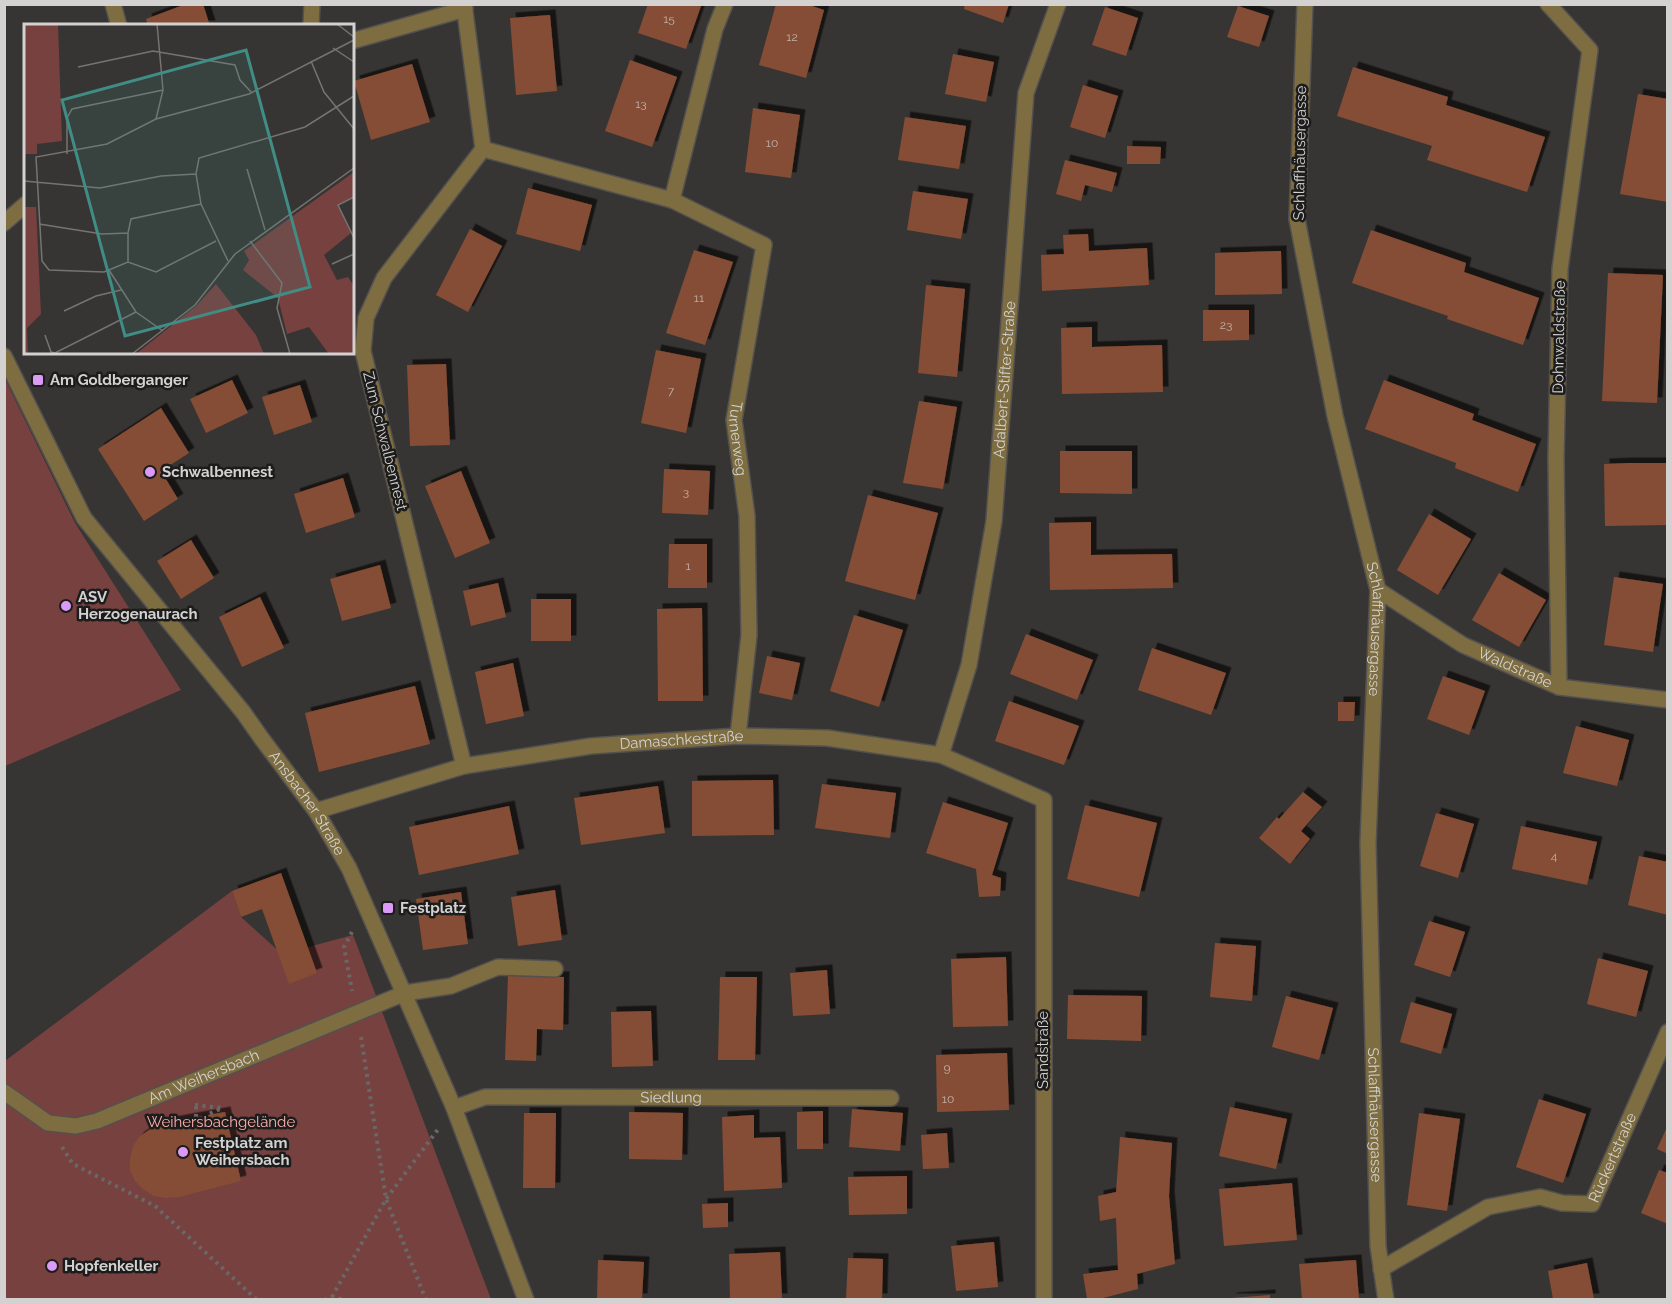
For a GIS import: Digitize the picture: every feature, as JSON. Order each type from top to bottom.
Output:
[{"type":"street","points":[[113,4],[118,24]]},
{"type":"street","points":[[311,24],[312,4]]},
{"type":"street","points":[[672,200],[715,29],[725,4]]},
{"type":"street","name":"Adalbert-Stifter-Straße","points":[[941,755],[969,665],[994,521],[1026,93],[1058,4]]},
{"type":"street","name":"Schlaffhäusergasse","points":[[1305,4],[1297,219],[1335,416],[1378,590],[1368,843],[1378,1246],[1386,1299]]},
{"type":"street","name":"Dohnwaldstraße","points":[[1548,4],[1590,50],[1560,269],[1556,459],[1559,687]]},
{"type":"street","points":[[354,40],[465,7],[483,149]]},
{"type":"street","name":"Turnerweg","points":[[483,149],[672,200],[764,245],[734,420],[747,516],[749,635],[738,736]]},
{"type":"street","name":"Zum Schwalbennest","points":[[464,766],[363,351],[366,318],[384,278],[483,149]]},
{"type":"street","points":[[4,223],[24,206]]},
{"type":"street","name":"Ansbacher Straße","points":[[4,356],[84,518],[243,711],[316,811],[350,868],[454,1108],[526,1299]]},
{"type":"street","name":"Waldstraße","points":[[1378,590],[1463,645],[1559,687],[1668,700]]},
{"type":"street","name":"Damaschkestraße","points":[[316,811],[464,766],[591,746],[738,736],[827,738],[941,755],[1044,800]]},
{"type":"street","name":"Sandstraße","points":[[1044,800],[1044,1299]]},
{"type":"street","name":"Am Weihersbach","points":[[48,1124],[76,1126],[97,1120],[405,993],[451,986],[498,967],[555,969]]},
{"type":"street","name":"Rückertstraße","points":[[1381,1269],[1488,1207],[1540,1197],[1562,1203],[1592,1204],[1668,1032]]},
{"type":"street","points":[[4,1092],[48,1124]]},
{"type":"street","name":"Siedlung","points":[[454,1108],[485,1097],[891,1098]]},
{"type":"path","points":[[366,904],[344,947],[386,1199],[426,1299]]},
{"type":"path","points":[[196,1117],[196,1106],[222,1108],[205,1116]]},
{"type":"path","points":[[332,1298],[386,1199],[454,1108]]},
{"type":"path","points":[[48,1124],[73,1164],[155,1206],[257,1299]]},
{"type":"path","points":[[324,1299],[346,1299]]},
{"type":"green space","name":"ASV Herzogenaurach","points":[[4,377],[75,523],[181,690],[5,766]]},
{"type":"green space","name":"Weihersbachgelände","points":[[232,891],[241,917],[282,954],[353,935],[491,1299],[5,1300],[5,1061]]},
{"type":"building","points":[[186,4],[203,4],[209,24],[147,24],[146,19]]},
{"type":"building","points":[[648,4],[701,6],[686,49],[638,33]]},
{"type":"building","points":[[776,4],[806,4],[824,10],[806,78],[759,65]]},
{"type":"building","points":[[965,4],[1009,4],[1003,23],[964,9]]},
{"type":"building","points":[[1238,6],[1269,16],[1259,47],[1227,37]]},
{"type":"building","points":[[1105,7],[1138,18],[1126,56],[1092,45]]},
{"type":"building","points":[[550,15],[557,91],[516,95],[510,18]]},
{"type":"building","points":[[953,54],[994,62],[986,102],[945,94]]},
{"type":"building","points":[[630,60],[677,77],[652,147],[605,131]]},
{"type":"building","points":[[412,64],[430,122],[371,140],[354,81]]},
{"type":"building","points":[[1353,67],[1448,97],[1446,105],[1545,137],[1527,192],[1427,160],[1432,146],[1337,116]]},
{"type":"building","points":[[1083,85],[1118,96],[1105,138],[1070,127]]},
{"type":"building","points":[[1638,94],[1668,99],[1668,202],[1620,194]]},
{"type":"building","points":[[753,108],[800,115],[791,178],[745,172]]},
{"type":"building","points":[[905,117],[966,126],[959,169],[898,160]]},
{"type":"building","points":[[1127,146],[1161,147],[1160,164],[1127,164]]},
{"type":"building","points":[[1065,160],[1117,173],[1112,192],[1085,185],[1081,201],[1056,194]]},
{"type":"building","points":[[528,188],[592,205],[580,251],[516,234]]},
{"type":"building","points":[[913,191],[968,199],[961,239],[907,230]]},
{"type":"building","points":[[470,229],[502,246],[468,312],[436,295]]},
{"type":"building","points":[[1371,230],[1466,263],[1464,272],[1539,298],[1523,345],[1352,283]]},
{"type":"building","points":[[1088,234],[1089,251],[1147,248],[1149,285],[1042,291],[1041,255],[1064,254],[1063,235]]},
{"type":"building","points":[[694,250],[733,262],[705,345],[666,333]]},
{"type":"building","points":[[1281,251],[1282,294],[1215,295],[1215,253]]},
{"type":"building","points":[[1608,273],[1663,275],[1657,403],[1602,401]]},
{"type":"building","points":[[926,285],[965,289],[957,377],[918,373]]},
{"type":"building","points":[[1203,310],[1249,310],[1249,340],[1203,341]]},
{"type":"building","points":[[1092,327],[1092,347],[1162,345],[1163,392],[1062,394],[1061,328]]},
{"type":"building","points":[[656,350],[701,359],[686,433],[641,423]]},
{"type":"building","points":[[446,364],[450,445],[410,446],[407,365]]},
{"type":"building","points":[[232,380],[248,413],[206,433],[190,399]]},
{"type":"building","points":[[1384,380],[1474,414],[1472,420],[1536,444],[1518,492],[1455,468],[1456,463],[1365,429]]},
{"type":"building","points":[[300,385],[312,422],[274,435],[262,397]]},
{"type":"building","points":[[919,401],[957,407],[943,489],[903,483]]},
{"type":"building","points":[[161,408],[189,453],[161,471],[178,499],[144,521],[98,449]]},
{"type":"building","points":[[1060,451],[1132,451],[1132,494],[1060,493]]},
{"type":"building","points":[[1668,463],[1668,525],[1605,526],[1604,464]]},
{"type":"building","points":[[664,469],[710,471],[708,515],[662,513]]},
{"type":"building","points":[[461,471],[490,543],[455,558],[425,486]]},
{"type":"building","points":[[343,478],[355,517],[306,533],[294,494]]},
{"type":"building","points":[[868,495],[938,513],[915,600],[845,581]]},
{"type":"building","points":[[1429,514],[1471,539],[1438,595],[1397,570]]},
{"type":"building","points":[[1091,522],[1091,555],[1172,554],[1173,588],[1050,590],[1049,523]]},
{"type":"building","points":[[191,540],[214,578],[181,599],[157,561]]},
{"type":"building","points":[[669,544],[707,544],[707,588],[668,588]]},
{"type":"building","points":[[380,565],[391,608],[342,621],[330,579]]},
{"type":"building","points":[[1499,573],[1546,600],[1519,647],[1472,620]]},
{"type":"building","points":[[1614,577],[1663,584],[1653,652],[1604,645]]},
{"type":"building","points":[[498,583],[506,617],[471,626],[463,591]]},
{"type":"building","points":[[260,597],[284,648],[242,667],[219,617]]},
{"type":"building","points":[[531,599],[571,599],[571,641],[531,641]]},
{"type":"building","points":[[702,608],[703,701],[658,701],[657,609]]},
{"type":"building","points":[[854,615],[903,630],[879,707],[830,691]]},
{"type":"building","points":[[1026,634],[1093,660],[1077,700],[1010,674]]},
{"type":"building","points":[[1152,648],[1226,673],[1211,715],[1138,690]]},
{"type":"building","points":[[767,656],[800,663],[792,700],[759,693]]},
{"type":"building","points":[[513,663],[524,716],[486,724],[475,672]]},
{"type":"building","points":[[1443,676],[1485,691],[1469,735],[1427,719]]},
{"type":"building","points":[[415,686],[430,744],[319,772],[305,713]]},
{"type":"building","points":[[1009,701],[1079,726],[1064,765],[995,741]]},
{"type":"building","points":[[1338,702],[1355,702],[1354,721],[1338,721]]},
{"type":"building","points":[[1576,726],[1629,740],[1617,786],[1563,773]]},
{"type":"building","points":[[773,780],[774,835],[692,836],[692,781]]},
{"type":"building","points":[[822,784],[896,793],[890,838],[815,828]]},
{"type":"building","points":[[658,786],[665,833],[581,845],[574,798]]},
{"type":"building","points":[[1303,792],[1322,807],[1301,831],[1310,839],[1290,864],[1259,838]]},
{"type":"building","points":[[943,802],[1008,823],[992,875],[1001,878],[1000,896],[979,897],[976,869],[926,853]]},
{"type":"building","points":[[1085,805],[1157,823],[1139,897],[1067,879]]},
{"type":"building","points":[[509,806],[519,854],[419,875],[409,827]]},
{"type":"building","points":[[1436,813],[1474,824],[1458,878],[1420,866]]},
{"type":"building","points":[[1521,826],[1597,842],[1587,885],[1512,869]]},
{"type":"building","points":[[1639,856],[1668,862],[1668,915],[1628,905]]},
{"type":"building","points":[[281,873],[317,973],[289,984],[262,909],[241,917],[232,891]]},
{"type":"building","points":[[555,890],[562,940],[518,946],[511,897]]},
{"type":"building","points":[[461,892],[468,944],[423,950],[416,899]]},
{"type":"building","points":[[1429,921],[1465,932],[1450,977],[1414,965]]},
{"type":"building","points":[[1215,943],[1256,946],[1252,1001],[1210,997]]},
{"type":"building","points":[[1006,957],[1008,1026],[953,1027],[951,959]]},
{"type":"building","points":[[1598,958],[1648,971],[1636,1017],[1587,1004]]},
{"type":"building","points":[[827,970],[830,1014],[793,1016],[790,973]]},
{"type":"building","points":[[508,976],[564,977],[563,1030],[537,1029],[536,1061],[505,1060]]},
{"type":"building","points":[[720,977],[757,977],[755,1060],[718,1060]]},
{"type":"building","points":[[1068,995],[1142,996],[1141,1041],[1067,1039]]},
{"type":"building","points":[[1286,996],[1333,1008],[1319,1060],[1272,1047]]},
{"type":"building","points":[[1411,1002],[1452,1014],[1441,1054],[1400,1042]]},
{"type":"building","points":[[651,1011],[653,1066],[612,1067],[611,1012]]},
{"type":"building","points":[[1007,1053],[1009,1110],[937,1112],[936,1055]]},
{"type":"building","points":[[1539,1099],[1586,1114],[1563,1183],[1516,1167]]},
{"type":"building","points":[[1230,1107],[1287,1119],[1276,1169],[1219,1156]]},
{"type":"building","points":[[852,1109],[903,1113],[900,1151],[849,1147]]},
{"type":"building","points":[[823,1111],[823,1149],[797,1149],[797,1112]]},
{"type":"building","name":"Festplatz am Weihersbach","points":[[225,1112],[241,1181],[179,1197],[166,1198],[154,1196],[135,1181],[130,1170],[130,1158],[133,1146],[139,1137],[164,1123]]},
{"type":"building","points":[[629,1112],[683,1113],[682,1160],[629,1159]]},
{"type":"building","points":[[524,1113],[556,1113],[555,1188],[523,1188]]},
{"type":"building","points":[[1419,1113],[1460,1119],[1447,1211],[1407,1205]]},
{"type":"building","points":[[754,1115],[754,1138],[780,1137],[782,1188],[724,1191],[722,1117]]},
{"type":"building","points":[[1668,1125],[1668,1154],[1657,1149]]},
{"type":"building","points":[[947,1133],[949,1168],[923,1169],[921,1135]]},
{"type":"building","points":[[1120,1137],[1172,1143],[1169,1196],[1175,1264],[1137,1274],[1138,1289],[1099,1299],[1087,1299],[1083,1274],[1118,1270],[1116,1218],[1100,1221],[1098,1196],[1116,1192]]},
{"type":"building","points":[[1659,1170],[1668,1173],[1668,1224],[1641,1213]]},
{"type":"building","points":[[907,1176],[907,1214],[849,1215],[848,1177]]},
{"type":"building","points":[[1292,1183],[1297,1240],[1224,1246],[1219,1189]]},
{"type":"building","points":[[728,1203],[728,1227],[703,1228],[702,1204]]},
{"type":"building","points":[[994,1242],[998,1287],[956,1291],[951,1246]]},
{"type":"building","points":[[780,1252],[782,1299],[730,1299],[729,1254]]},
{"type":"building","points":[[848,1258],[883,1259],[882,1299],[846,1299]]},
{"type":"building","points":[[598,1260],[644,1262],[642,1299],[597,1299]]},
{"type":"building","points":[[1356,1260],[1359,1299],[1302,1299],[1299,1264]]},
{"type":"building","points":[[1587,1263],[1594,1299],[1553,1299],[1548,1271]]},
{"type":"building","points":[[1270,1295],[1270,1299],[1231,1299],[1231,1298]]},
{"type":"place","name":"Am Goldberganger","points":[[38,380]]},
{"type":"place","name":"Schwalbennest","points":[[150,472]]},
{"type":"place","name":"ASV Herzogenaurach","points":[[66,606]]},
{"type":"place","name":"Festplatz","points":[[388,908]]},
{"type":"place","name":"Festplatz am Weihersbach","points":[[183,1152]]},
{"type":"place","name":"Hopfenkeller","points":[[52,1266]]}]
